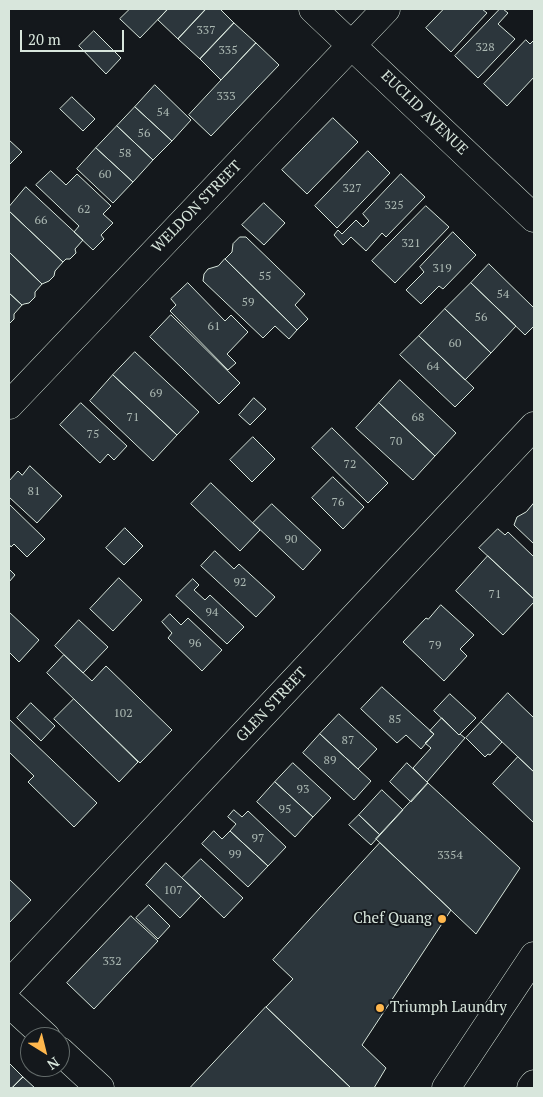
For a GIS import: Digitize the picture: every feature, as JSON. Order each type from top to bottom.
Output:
[{"type":"street","name":"EUCLID AVENUE","points":[[314,9],[534,218]]},
{"type":"street","name":"WELDON STREET","points":[[9,405],[386,9]]},
{"type":"street","name":"GLEN STREET","points":[[9,984],[534,426]]},
{"type":"street","points":[[446,1088],[534,956]]},
{"type":"street","points":[[9,1003],[35,1027]]},
{"type":"street","points":[[70,1060],[100,1088]]},
{"type":"street","points":[[532,1088],[534,1084]]},
{"type":"building","points":[[130,9],[168,9],[140,38],[120,19]]},
{"type":"building","points":[[168,9],[206,9],[178,39],[158,20]]},
{"type":"building","points":[[206,9],[220,9],[234,23],[200,59],[178,39]]},
{"type":"building","points":[[444,9],[482,9],[487,13],[451,52],[426,28]]},
{"type":"building","points":[[500,9],[508,13],[498,24],[515,39],[478,78],[455,56]]},
{"type":"building","points":[[234,23],[256,43],[221,80],[200,59]]},
{"type":"building","points":[[94,31],[121,58],[106,74],[79,46]]},
{"type":"building","points":[[526,40],[530,44],[534,40],[534,77],[507,106],[484,84]]},
{"type":"building","points":[[256,43],[279,65],[211,136],[189,115]]},
{"type":"building","points":[[155,85],[191,120],[172,141],[135,107]]},
{"type":"building","points":[[72,97],[95,119],[83,131],[60,109]]},
{"type":"building","points":[[135,107],[172,141],[153,160],[117,126]]},
{"type":"building","points":[[333,118],[358,142],[307,194],[282,170]]},
{"type":"building","points":[[117,126],[153,160],[133,182],[96,148]]},
{"type":"building","points":[[9,140],[22,152],[9,165]]},
{"type":"building","points":[[96,148],[133,182],[113,203],[77,169]]},
{"type":"building","points":[[368,151],[390,173],[337,228],[315,206]]},
{"type":"building","points":[[51,171],[66,185],[77,174],[111,206],[103,214],[113,223],[101,235],[104,239],[93,250],[74,232],[79,226],[36,185]]},
{"type":"building","points":[[401,174],[425,197],[386,237],[382,233],[366,251],[351,237],[343,245],[334,235],[338,230],[342,234],[356,220],[363,227],[369,221],[363,214]]},
{"type":"building","points":[[26,187],[83,240],[75,249],[76,253],[70,259],[66,259],[63,262],[9,211],[9,207]]},
{"type":"building","points":[[264,203],[285,223],[264,245],[242,225]]},
{"type":"building","points":[[426,206],[449,227],[395,283],[372,261]]},
{"type":"building","points":[[9,211],[63,262],[49,281],[42,284],[9,252]]},
{"type":"building","points":[[453,232],[476,255],[443,289],[439,286],[421,304],[406,290],[424,272],[420,267]]},
{"type":"building","points":[[240,237],[246,237],[305,294],[295,305],[308,319],[297,330],[225,259],[232,252],[233,244]]},
{"type":"building","points":[[9,252],[42,284],[35,292],[35,297],[29,303],[22,305],[9,293]]},
{"type":"building","points":[[225,259],[297,330],[289,339],[275,326],[263,338],[203,281],[204,274],[208,269],[218,266]]},
{"type":"building","points":[[489,264],[534,308],[534,326],[525,335],[471,283]]},
{"type":"building","points":[[188,283],[225,321],[231,315],[248,332],[227,354],[236,363],[228,370],[170,311],[176,305],[171,299]]},
{"type":"building","points":[[471,283],[516,326],[491,353],[445,309]]},
{"type":"building","points":[[9,293],[22,305],[14,314],[14,319],[9,324]]},
{"type":"building","points":[[445,309],[491,353],[465,380],[419,336]]},
{"type":"building","points":[[171,315],[240,383],[219,404],[150,337]]},
{"type":"building","points":[[419,336],[474,388],[455,407],[400,355]]},
{"type":"building","points":[[135,352],[199,412],[177,435],[113,375]]},
{"type":"building","points":[[113,375],[177,435],[153,461],[90,401]]},
{"type":"building","points":[[400,380],[456,433],[435,456],[379,403]]},
{"type":"building","points":[[254,398],[266,409],[250,425],[239,415]]},
{"type":"building","points":[[81,403],[127,446],[114,460],[108,454],[100,463],[60,425]]},
{"type":"building","points":[[379,403],[435,456],[413,480],[356,428]]},
{"type":"building","points":[[332,428],[388,483],[368,503],[312,448]]},
{"type":"building","points":[[253,437],[275,459],[252,482],[230,460]]},
{"type":"building","points":[[30,466],[62,496],[37,523],[9,497],[9,481],[18,471],[22,475]]},
{"type":"building","points":[[333,477],[364,507],[343,529],[312,498]]},
{"type":"building","points":[[211,483],[260,530],[240,551],[191,504]]},
{"type":"building","points":[[534,503],[534,544],[514,525],[517,517],[526,512]]},
{"type":"building","points":[[9,504],[45,539],[27,557],[14,544],[11,547],[9,544]]},
{"type":"building","points":[[272,504],[321,550],[303,570],[253,523]]},
{"type":"building","points":[[125,528],[143,546],[124,565],[106,548]]},
{"type":"building","points":[[498,529],[505,535],[508,532],[534,557],[534,599],[479,548]]},
{"type":"building","points":[[215,551],[234,569],[239,564],[275,597],[256,617],[201,566]]},
{"type":"building","points":[[488,556],[534,599],[534,602],[503,635],[456,591]]},
{"type":"building","points":[[9,569],[15,575],[9,582]]},
{"type":"building","points":[[119,578],[142,600],[113,631],[90,609]]},
{"type":"building","points":[[193,579],[199,585],[194,590],[205,600],[210,595],[244,627],[227,644],[176,596]]},
{"type":"building","points":[[441,605],[474,635],[460,649],[467,656],[444,681],[403,642]]},
{"type":"building","points":[[9,612],[39,640],[19,662],[9,652]]},
{"type":"building","points":[[170,614],[181,625],[188,618],[222,650],[202,671],[168,638],[172,633],[162,622]]},
{"type":"building","points":[[79,620],[108,647],[83,673],[55,646]]},
{"type":"building","points":[[64,655],[92,681],[106,666],[172,730],[140,763],[47,673]]},
{"type":"building","points":[[382,687],[434,734],[421,749],[406,735],[397,743],[361,709]]},
{"type":"building","points":[[508,693],[534,718],[534,772],[481,722]]},
{"type":"building","points":[[450,694],[476,718],[459,735],[434,711]]},
{"type":"building","points":[[74,699],[138,762],[119,782],[54,719]]},
{"type":"building","points":[[31,703],[55,726],[41,741],[17,718]]},
{"type":"building","points":[[339,714],[377,749],[358,769],[320,734]]},
{"type":"building","points":[[442,718],[459,735],[465,738],[427,782],[413,768],[431,748],[425,743],[434,734],[430,731]]},
{"type":"building","points":[[9,719],[97,803],[74,827],[28,782],[34,776],[9,752]]},
{"type":"building","points":[[481,722],[502,742],[490,755],[488,754],[485,757],[466,738]]},
{"type":"building","points":[[320,734],[371,781],[354,800],[303,753]]},
{"type":"building","points":[[518,757],[534,772],[534,823],[493,784]]},
{"type":"building","points":[[293,763],[331,798],[313,817],[275,782]]},
{"type":"building","points":[[407,763],[428,783],[411,802],[390,782]]},
{"type":"building","points":[[275,782],[313,817],[295,837],[257,802]]},
{"type":"building","points":[[428,783],[520,868],[476,934],[376,839]]},
{"type":"building","points":[[382,790],[403,810],[380,835],[359,815]]},
{"type":"building","points":[[234,810],[242,817],[248,811],[286,847],[268,866],[230,831],[236,824],[228,817]]},
{"type":"building","points":[[359,815],[380,835],[371,845],[349,825]]},
{"type":"building","points":[[214,831],[222,839],[230,831],[268,866],[248,887],[202,844]]},
{"type":"building","points":[[380,843],[451,910],[362,1045],[386,1068],[374,1088],[351,1088],[266,1007],[293,979],[273,960]]},
{"type":"building","points":[[201,859],[243,898],[224,918],[182,878]]},
{"type":"building","points":[[166,863],[201,896],[180,918],[146,885]]},
{"type":"building","points":[[9,879],[31,900],[9,923]]},
{"type":"building","points":[[149,905],[170,926],[158,939],[136,918]]},
{"type":"building","points":[[131,916],[158,941],[94,1009],[67,983]]},
{"type":"building","points":[[266,1007],[351,1088],[190,1088]]},
{"type":"building","points":[[9,1063],[20,1074],[20,1077],[23,1077],[12,1088],[9,1088]]},
{"type":"building","points":[[23,1077],[35,1088],[12,1088]]},
{"type":"place","name":"Chef Quang","points":[[442,919]]},
{"type":"place","name":"Triumph Laundry","points":[[380,1008]]}]
